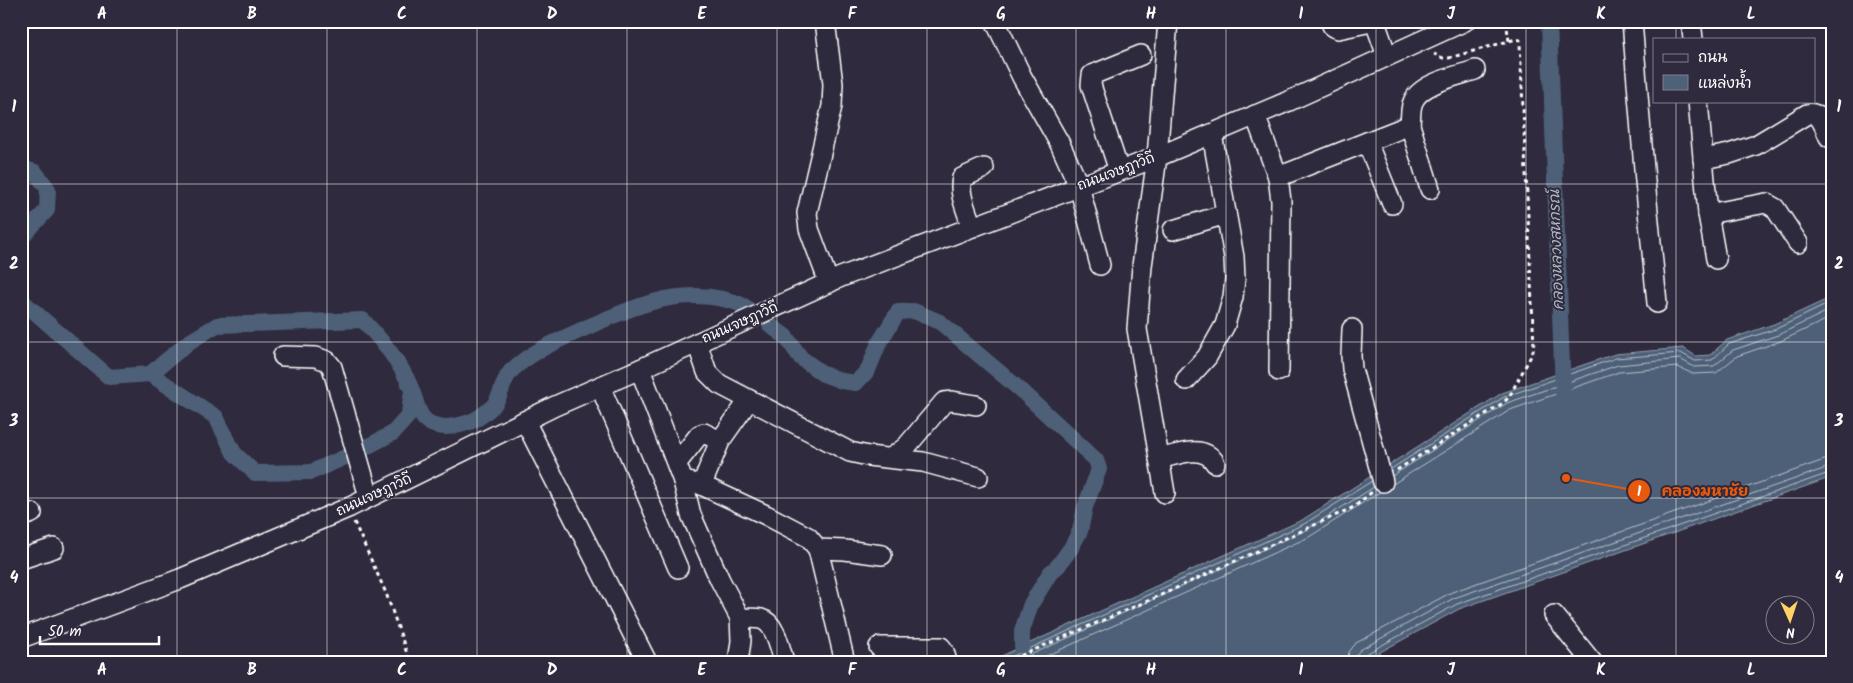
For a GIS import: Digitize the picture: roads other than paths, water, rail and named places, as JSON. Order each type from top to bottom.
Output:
[{"type":"street","points":[[825,21],[833,84],[832,106],[807,213],[809,229],[830,283]]},
{"type":"street","points":[[994,21],[1022,77],[1060,144],[1079,186],[1100,265]]},
{"type":"street","points":[[1165,494],[1138,329],[1142,266],[1157,157],[1168,21]]},
{"type":"street","points":[[1330,21],[1333,27],[1338,29],[1376,22],[1387,56]]},
{"type":"street","name":"ถนนเจษฎาวิถี","points":[[21,638],[180,579],[350,507],[555,406],[830,283],[1157,157],[1466,21]]},
{"type":"street","points":[[1632,21],[1657,303]]},
{"type":"street","points":[[1691,21],[1693,38]]},
{"type":"street","points":[[1119,171],[1091,85],[1092,75],[1141,55]]},
{"type":"street","points":[[1430,189],[1410,125],[1413,102],[1419,93],[1430,85],[1476,70]]},
{"type":"street","points":[[1698,102],[1708,214],[1716,259]]},
{"type":"street","points":[[1703,159],[1729,154],[1756,145],[1807,114],[1813,113],[1819,116],[1829,137]]},
{"type":"street","points":[[1254,115],[1278,177],[1282,221],[1279,371]]},
{"type":"street","points":[[1278,177],[1410,125]]},
{"type":"street","points":[[1186,380],[1207,357],[1225,325],[1233,297],[1235,279],[1234,257],[1212,134]]},
{"type":"street","points":[[1367,142],[1392,204]]},
{"type":"street","points":[[972,227],[960,184],[962,178],[984,168]]},
{"type":"street","points":[[1708,214],[1766,204],[1775,208],[1798,243]]},
{"type":"street","points":[[1173,230],[1226,214]]},
{"type":"street","points":[[1352,329],[1350,356],[1352,369],[1383,482]]},
{"type":"street","points":[[697,343],[707,372],[719,384],[850,452],[868,456],[923,462],[978,477]]},
{"type":"street","points":[[282,356],[316,358],[327,361],[332,368],[369,498]]},
{"type":"street","points":[[640,369],[680,472],[691,515],[720,580],[740,618],[741,641],[738,662]]},
{"type":"street","points":[[600,386],[678,568]]},
{"type":"street","points":[[705,478],[720,440],[749,400]]},
{"type":"street","points":[[891,458],[906,447],[944,402],[952,401],[976,406]]},
{"type":"street","points":[[525,422],[647,662]]},
{"type":"street","points":[[680,472],[699,434],[720,440]]},
{"type":"street","points":[[1159,459],[1196,451],[1206,453],[1216,463]]},
{"type":"street","points":[[680,472],[699,484],[808,537],[818,549],[845,662]]},
{"type":"street","points":[[21,560],[54,548]]},
{"type":"street","points":[[818,549],[882,555]]},
{"type":"street","points":[[1554,615],[1592,662]]},
{"type":"street","points":[[740,618],[761,619],[768,622],[784,661]]},
{"type":"street","points":[[878,647],[941,647],[946,658]]},
{"type":"water","points":[[1832,297],[1832,477],[1459,609],[1362,662],[988,662],[1302,520],[1502,393],[1615,354],[1683,348],[1696,356],[1710,355],[1727,340],[1774,324]]},
{"type":"waterway","name":"คลองหลวงสหกรณ์","points":[[1549,21],[1563,393]]},
{"type":"waterway","points":[[21,168],[35,172],[48,189],[47,210],[21,238]]},
{"type":"waterway","points":[[150,374],[189,342],[217,325],[363,320],[402,369],[418,410],[424,419],[428,423],[445,427],[471,421],[490,409],[496,402],[509,373],[536,352],[615,315],[649,303],[685,296],[723,299],[736,302],[747,308]]},
{"type":"waterway","points":[[21,300],[109,377],[150,374],[216,417],[234,453],[255,473],[311,472],[357,452],[393,433],[409,415],[411,396]]},
{"type":"waterway","points":[[770,325],[786,337],[801,358],[823,374],[842,381],[856,383],[868,370],[879,343],[898,312],[914,311],[940,322],[1024,393],[1096,460],[1099,469],[1085,507],[1080,531],[1071,548],[1058,566],[1050,573],[1031,604],[1022,631],[1022,646]]},
{"type":"place","name":"คลองมหาชัย","points":[[1566,478]]}]
